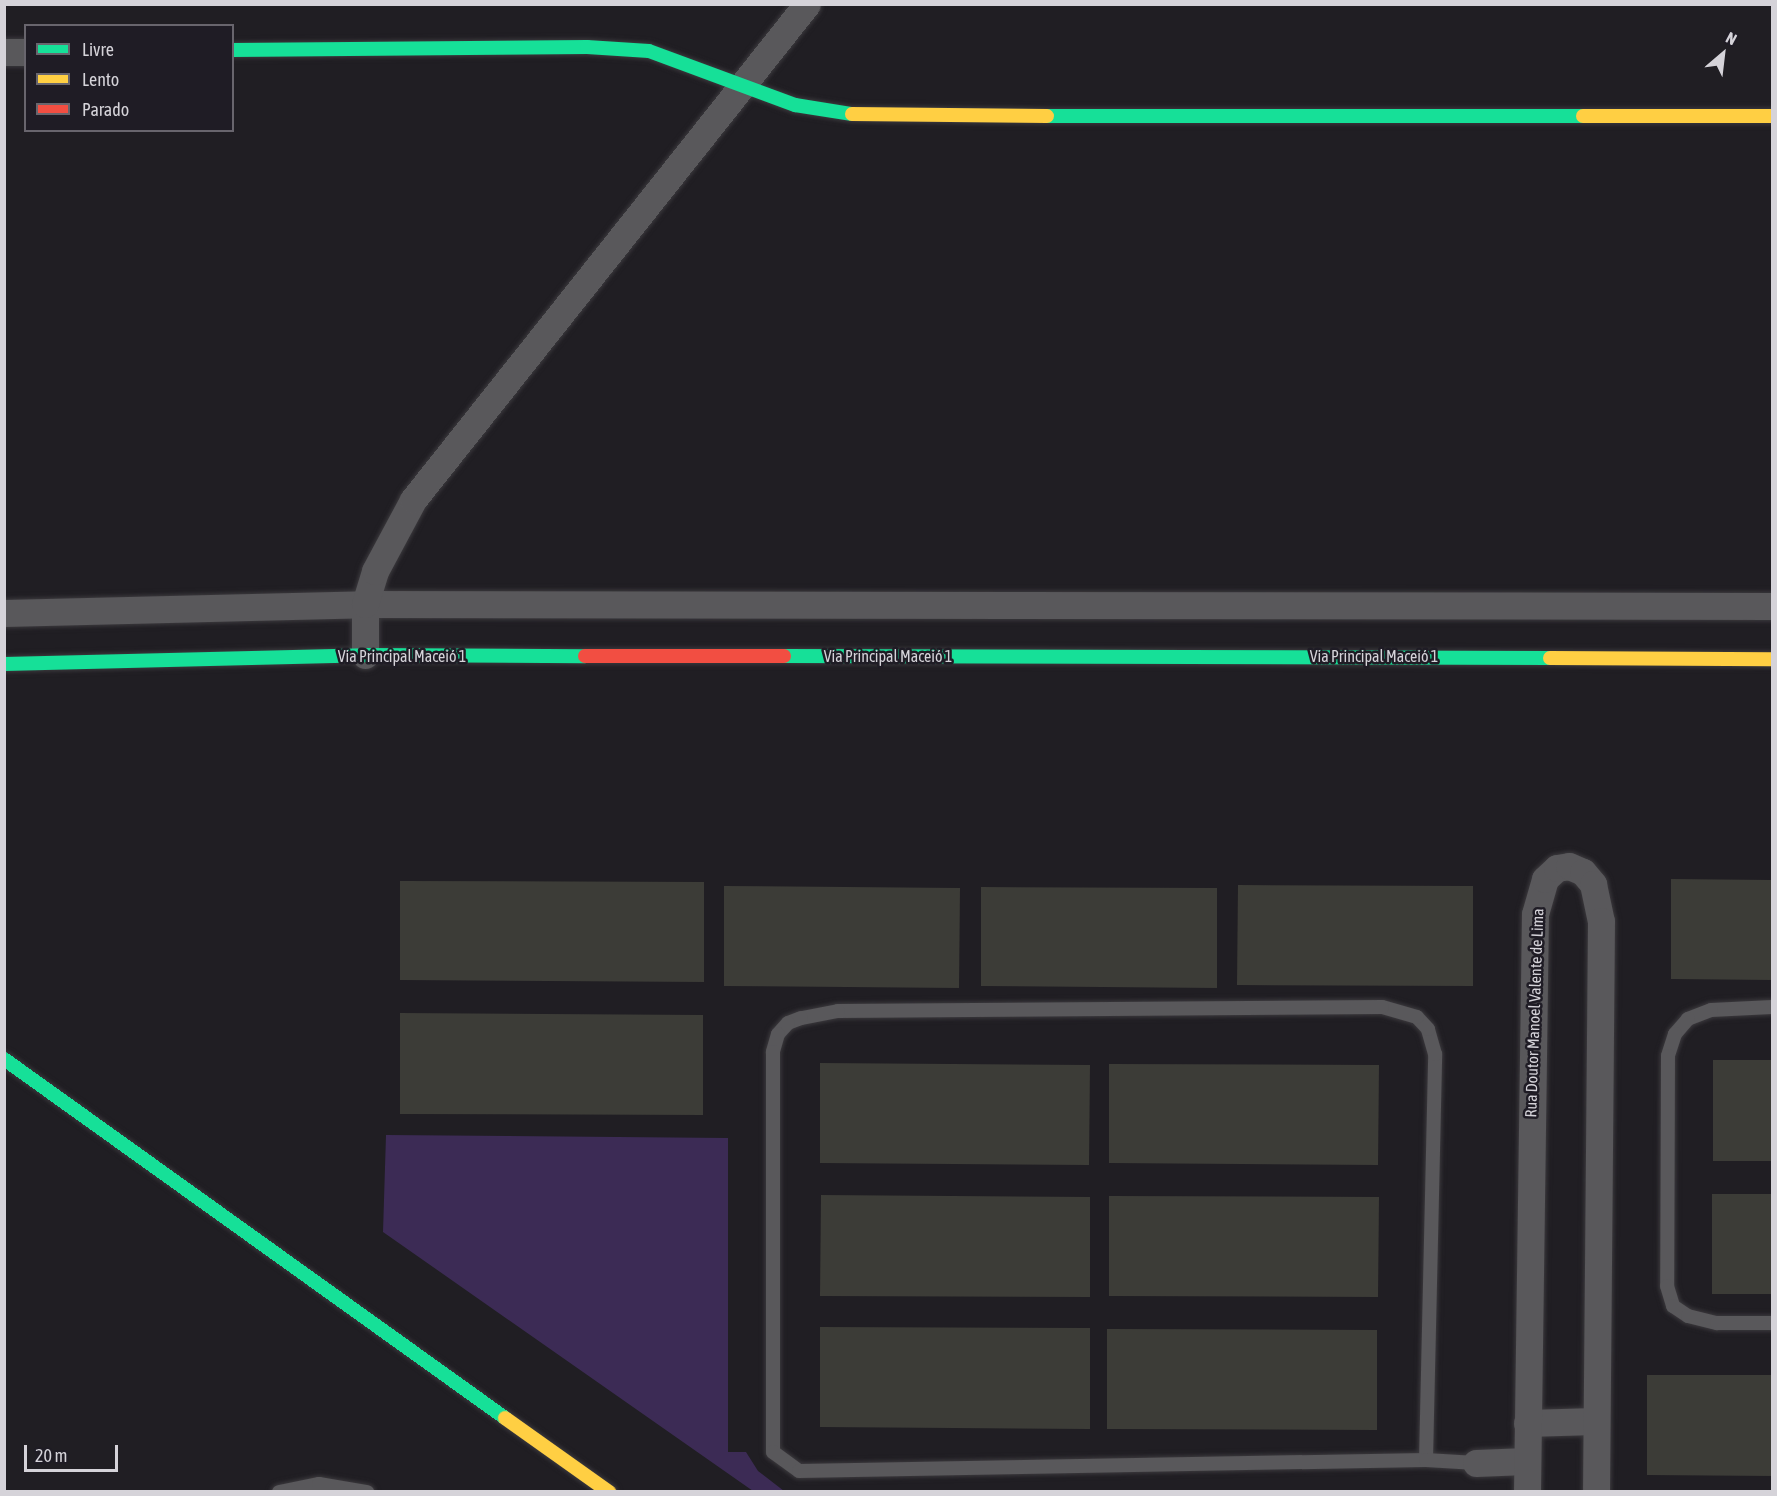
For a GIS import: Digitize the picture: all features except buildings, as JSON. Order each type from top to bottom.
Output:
[{"type":"street","points":[[365,655],[365,604],[379,563],[412,500],[807,4]]},
{"type":"street","points":[[234,50],[587,47],[649,51],[795,105],[862,116],[1773,116]]},
{"type":"street","points":[[4,52],[24,52]]},
{"type":"street","points":[[4,613],[365,604],[1773,606]]},
{"type":"street","name":"Via Principal Maceió 1","points":[[4,664],[365,655],[1773,659]]},
{"type":"street","name":"Rua Doutor Manoel Valente de Lima","points":[[1527,1491],[1535,914],[1545,879],[1557,868],[1569,866],[1583,872],[1593,884],[1601,921],[1596,1491]]},
{"type":"street","points":[[4,1059],[609,1491]]},
{"type":"street","points":[[1527,1423],[1595,1422]]},
{"type":"street","points":[[1476,1463],[1526,1461]]},
{"type":"lane","points":[[1426,1460],[1435,1054],[1428,1029],[1417,1017],[1382,1007],[838,1011],[801,1017],[788,1023],[778,1034],[773,1052],[773,1452],[799,1471],[1426,1460],[1476,1463]]},
{"type":"lane","points":[[1773,1007],[1711,1010],[1688,1019],[1675,1034],[1668,1056],[1667,1286],[1673,1306],[1688,1316],[1717,1323],[1773,1323]]},
{"type":"lane","points":[[279,1491],[319,1484],[367,1491]]},
{"type":"shaded area","points":[[386,1135],[728,1138],[728,1452],[746,1452],[758,1471],[784,1491],[753,1491],[383,1232]]},
{"type":"traffic: fast","points":[[234,50],[587,47],[649,51],[795,105],[852,114]]},
{"type":"traffic: fast","points":[[1047,116],[1583,116]]},
{"type":"traffic: fast","points":[[4,664],[365,655],[585,656]]},
{"type":"traffic: fast","points":[[784,656],[1550,658]]},
{"type":"traffic: fast","points":[[4,1059],[505,1418]]},
{"type":"traffic: slow","points":[[852,114],[1047,116]]},
{"type":"traffic: slow","points":[[1583,116],[1772,116]]},
{"type":"traffic: slow","points":[[1550,658],[1772,659]]},
{"type":"traffic: slow","points":[[505,1418],[609,1492]]},
{"type":"traffic: jam","points":[[585,656],[784,656]]}]
